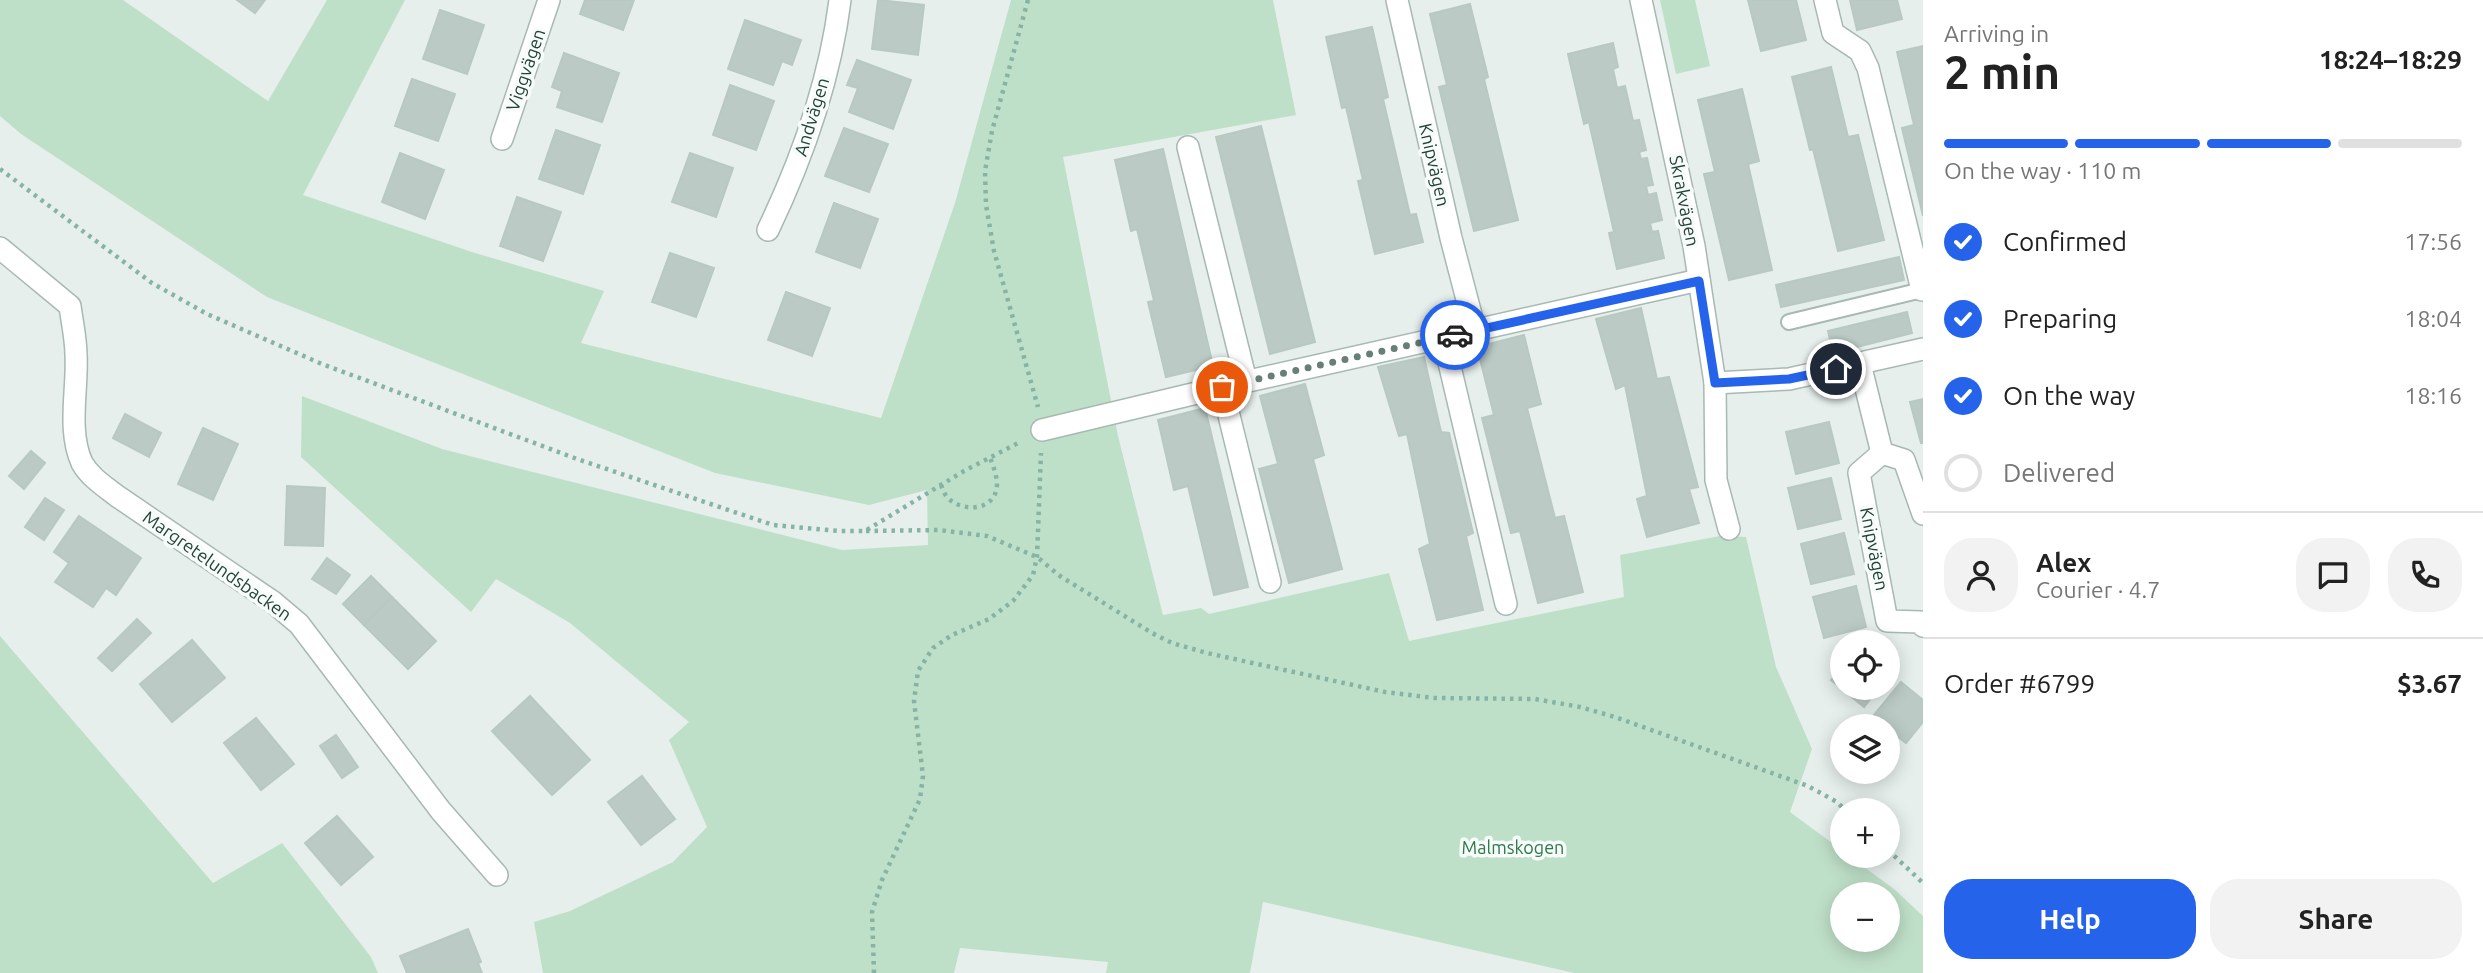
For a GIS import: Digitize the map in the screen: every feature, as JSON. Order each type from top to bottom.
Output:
[{"type":"street","name":"Viggvägen","points":[[502,139],[549,0]]},
{"type":"street","name":"Andvägen","points":[[768,230],[794,176],[830,62],[841,0]]},
{"type":"street","name":"Knipvägen","points":[[1396,0],[1475,330]]},
{"type":"street","name":"Skrakvägen","points":[[1641,0],[1681,182],[1699,281],[1715,383],[1716,480],[1729,529]]},
{"type":"street","points":[[1825,0],[1833,33],[1860,51],[1868,68],[1923,292]]},
{"type":"street","points":[[1188,147],[1246,382]]},
{"type":"street","name":"Margretelundsbacken","points":[[0,248],[70,306],[76,354],[77,450],[89,472],[117,496],[273,602],[299,624],[441,811],[497,875]]},
{"type":"street","points":[[1042,430],[1222,387],[1699,281]]},
{"type":"street","points":[[1443,337],[1506,604]]},
{"type":"street","points":[[1715,383],[1789,379],[1923,349]]},
{"type":"street","points":[[1860,364],[1882,453],[1904,460],[1923,514]]},
{"type":"street","points":[[1222,387],[1270,582]]},
{"type":"street","name":"Knipvägen","points":[[1882,453],[1860,473],[1887,621],[1922,622]]},
{"type":"lane","points":[[1789,322],[1923,292]]},
{"type":"path","points":[[874,973],[872,912],[882,880],[920,799],[923,776],[914,701],[918,671],[933,649],[952,635],[989,619],[1013,601],[1033,575],[1037,557],[1043,423],[994,251],[986,205],[985,171],[992,131],[1028,0]]},
{"type":"path","points":[[0,169],[152,284],[207,314],[322,364],[580,460],[773,524],[839,531],[962,531],[987,536],[1037,557],[1060,576],[1172,643],[1385,692],[1434,698],[1535,699],[1580,707],[1640,725],[1808,786],[1830,798]]},
{"type":"path","points":[[865,531],[990,457],[1042,430]]},
{"type":"path","points":[[941,485],[947,498],[961,507],[977,509],[990,501],[997,488],[996,474],[990,457]]},
{"type":"path","points":[[1900,861],[1923,883]]},
{"type":"green space","name":"Malmskogen","points":[[0,0],[123,0],[268,101],[327,0],[405,0],[303,195],[475,253],[604,291],[581,343],[881,418],[955,203],[1011,0],[1273,0],[1296,115],[1063,157],[1118,436],[1163,615],[1201,608],[1209,614],[1389,573],[1409,641],[1624,597],[1620,555],[1720,536],[1746,537],[1776,667],[1812,749],[1790,812],[1830,841],[1830,868],[1865,868],[1884,882],[1830,882],[1830,952],[1900,952],[1900,895],[1923,916],[1923,973],[1574,973],[1263,902],[1250,973],[1106,973],[1108,962],[960,948],[954,973],[543,973],[534,922],[570,911],[673,862],[707,827],[669,740],[689,722],[570,623],[496,579],[471,612],[301,457],[302,396],[442,449],[842,550],[928,545],[927,490],[869,505],[715,473],[267,297],[21,134],[0,116]]},
{"type":"green space","points":[[1660,0],[1695,0],[1710,66],[1676,74]]},
{"type":"green space","points":[[0,636],[213,883],[282,843],[371,957],[378,973],[0,973]]},
{"type":"building","points":[[237,0],[265,0],[255,13]]},
{"type":"building","points":[[585,0],[634,0],[623,30],[580,14]]},
{"type":"building","points":[[878,0],[924,5],[918,55],[872,49]]},
{"type":"building","points":[[1748,0],[1796,0],[1806,40],[1761,51]]},
{"type":"building","points":[[1850,0],[1897,0],[1902,19],[1857,30]]},
{"type":"building","points":[[1470,4],[1488,77],[1484,79],[1518,220],[1474,231],[1439,87],[1447,85],[1430,14]]},
{"type":"building","points":[[440,10],[484,25],[467,74],[423,59]]},
{"type":"building","points":[[745,20],[801,40],[792,65],[782,61],[773,85],[728,69]]},
{"type":"building","points":[[1372,27],[1388,97],[1383,99],[1410,215],[1416,214],[1423,242],[1375,254],[1358,181],[1363,180],[1346,107],[1342,108],[1326,37]]},
{"type":"building","points":[[1613,43],[1618,67],[1613,69],[1617,88],[1625,86],[1633,121],[1639,120],[1646,150],[1639,152],[1641,159],[1647,158],[1653,185],[1646,186],[1648,195],[1656,193],[1662,220],[1650,223],[1652,232],[1658,231],[1664,258],[1617,269],[1609,233],[1614,232],[1589,122],[1584,124],[1568,54]]},
{"type":"building","points":[[1923,46],[1923,216],[1902,128],[1914,125],[1897,52]]},
{"type":"building","points":[[564,53],[619,73],[602,122],[557,107],[562,91],[552,87]]},
{"type":"building","points":[[857,60],[911,80],[893,129],[849,112],[858,88],[847,85]]},
{"type":"building","points":[[1831,67],[1848,137],[1858,135],[1884,240],[1838,251],[1792,77]]},
{"type":"building","points":[[412,79],[455,94],[438,141],[395,126]]},
{"type":"building","points":[[730,85],[774,101],[756,150],[713,135]]},
{"type":"building","points":[[1742,89],[1759,161],[1748,164],[1772,270],[1729,280],[1704,174],[1715,172],[1698,100]]},
{"type":"building","points":[[1261,126],[1315,342],[1270,354],[1216,137]]},
{"type":"building","points":[[844,128],[888,144],[869,192],[825,176]]},
{"type":"building","points":[[556,130],[600,145],[583,194],[539,179]]},
{"type":"building","points":[[1163,149],[1213,366],[1166,377],[1148,302],[1154,301],[1137,229],[1131,231],[1115,160]]},
{"type":"building","points":[[400,153],[444,170],[425,219],[382,202]]},
{"type":"building","points":[[690,153],[733,168],[716,217],[672,202]]},
{"type":"building","points":[[517,197],[561,212],[543,261],[500,246]]},
{"type":"building","points":[[834,203],[878,219],[860,268],[816,252]]},
{"type":"building","points":[[670,253],[714,268],[696,317],[652,302]]},
{"type":"building","points":[[1899,257],[1904,280],[1781,307],[1776,285]]},
{"type":"building","points":[[786,292],[830,308],[812,356],[768,340]]},
{"type":"building","points":[[1641,308],[1657,379],[1669,377],[1698,487],[1689,489],[1699,523],[1647,537],[1637,499],[1647,496],[1625,385],[1616,389],[1596,319]]},
{"type":"building","points":[[1907,312],[1912,333],[1833,353],[1828,331]]},
{"type":"building","points":[[1524,335],[1541,404],[1527,408],[1555,518],[1564,516],[1583,592],[1538,603],[1520,531],[1511,533],[1482,418],[1494,415],[1477,347]]},
{"type":"building","points":[[1424,357],[1441,432],[1449,433],[1473,533],[1466,536],[1483,610],[1437,620],[1419,549],[1430,544],[1407,434],[1399,436],[1378,367]]},
{"type":"building","points":[[1305,384],[1324,455],[1313,459],[1342,569],[1289,583],[1259,469],[1278,464],[1260,396]]},
{"type":"building","points":[[1923,399],[1923,443],[1921,443],[1910,402]]},
{"type":"building","points":[[1205,408],[1248,587],[1214,595],[1188,486],[1174,490],[1158,420]]},
{"type":"building","points":[[125,414],[161,433],[149,457],[113,438]]},
{"type":"building","points":[[1829,422],[1839,463],[1796,474],[1786,432]]},
{"type":"building","points":[[203,428],[238,444],[213,500],[178,484]]},
{"type":"building","points":[[31,451],[45,463],[24,489],[9,476]]},
{"type":"building","points":[[1831,478],[1841,519],[1798,529],[1788,488]]},
{"type":"building","points":[[287,486],[325,488],[323,546],[285,545]]},
{"type":"building","points":[[45,498],[64,510],[44,540],[25,527]]},
{"type":"building","points":[[79,516],[141,558],[116,595],[106,588],[93,607],[55,582],[69,563],[54,552]]},
{"type":"building","points":[[1844,533],[1854,574],[1811,584],[1801,544]]},
{"type":"building","points":[[327,558],[350,575],[336,594],[312,579]]},
{"type":"building","points":[[371,576],[392,597],[364,625],[343,604]]},
{"type":"building","points":[[1856,586],[1866,627],[1830,630],[1830,636],[1824,638],[1813,597]]},
{"type":"building","points":[[392,597],[436,641],[408,669],[364,625]]},
{"type":"building","points":[[137,619],[151,633],[112,671],[98,658]]},
{"type":"building","points":[[192,640],[225,678],[172,722],[140,684]]},
{"type":"building","points":[[1900,683],[1923,700],[1923,722],[1906,743],[1900,738],[1900,714],[1875,714],[1886,700],[1900,700]]},
{"type":"building","points":[[530,696],[590,760],[552,795],[492,731]]},
{"type":"building","points":[[1855,700],[1870,700],[1864,707]]},
{"type":"building","points":[[256,718],[294,764],[261,790],[224,743]]},
{"type":"building","points":[[336,735],[358,767],[342,778],[320,746]]},
{"type":"building","points":[[642,776],[675,819],[641,845],[608,802]]},
{"type":"building","points":[[337,816],[373,857],[341,885],[305,843]]},
{"type":"building","points":[[468,929],[481,962],[478,963],[482,973],[407,973],[400,956]]},
{"type":"way so far","points":[[1222,387],[1455,335]]},
{"type":"route","points":[[1455,335],[1699,281],[1715,383],[1789,379],[1836,369]]}]
